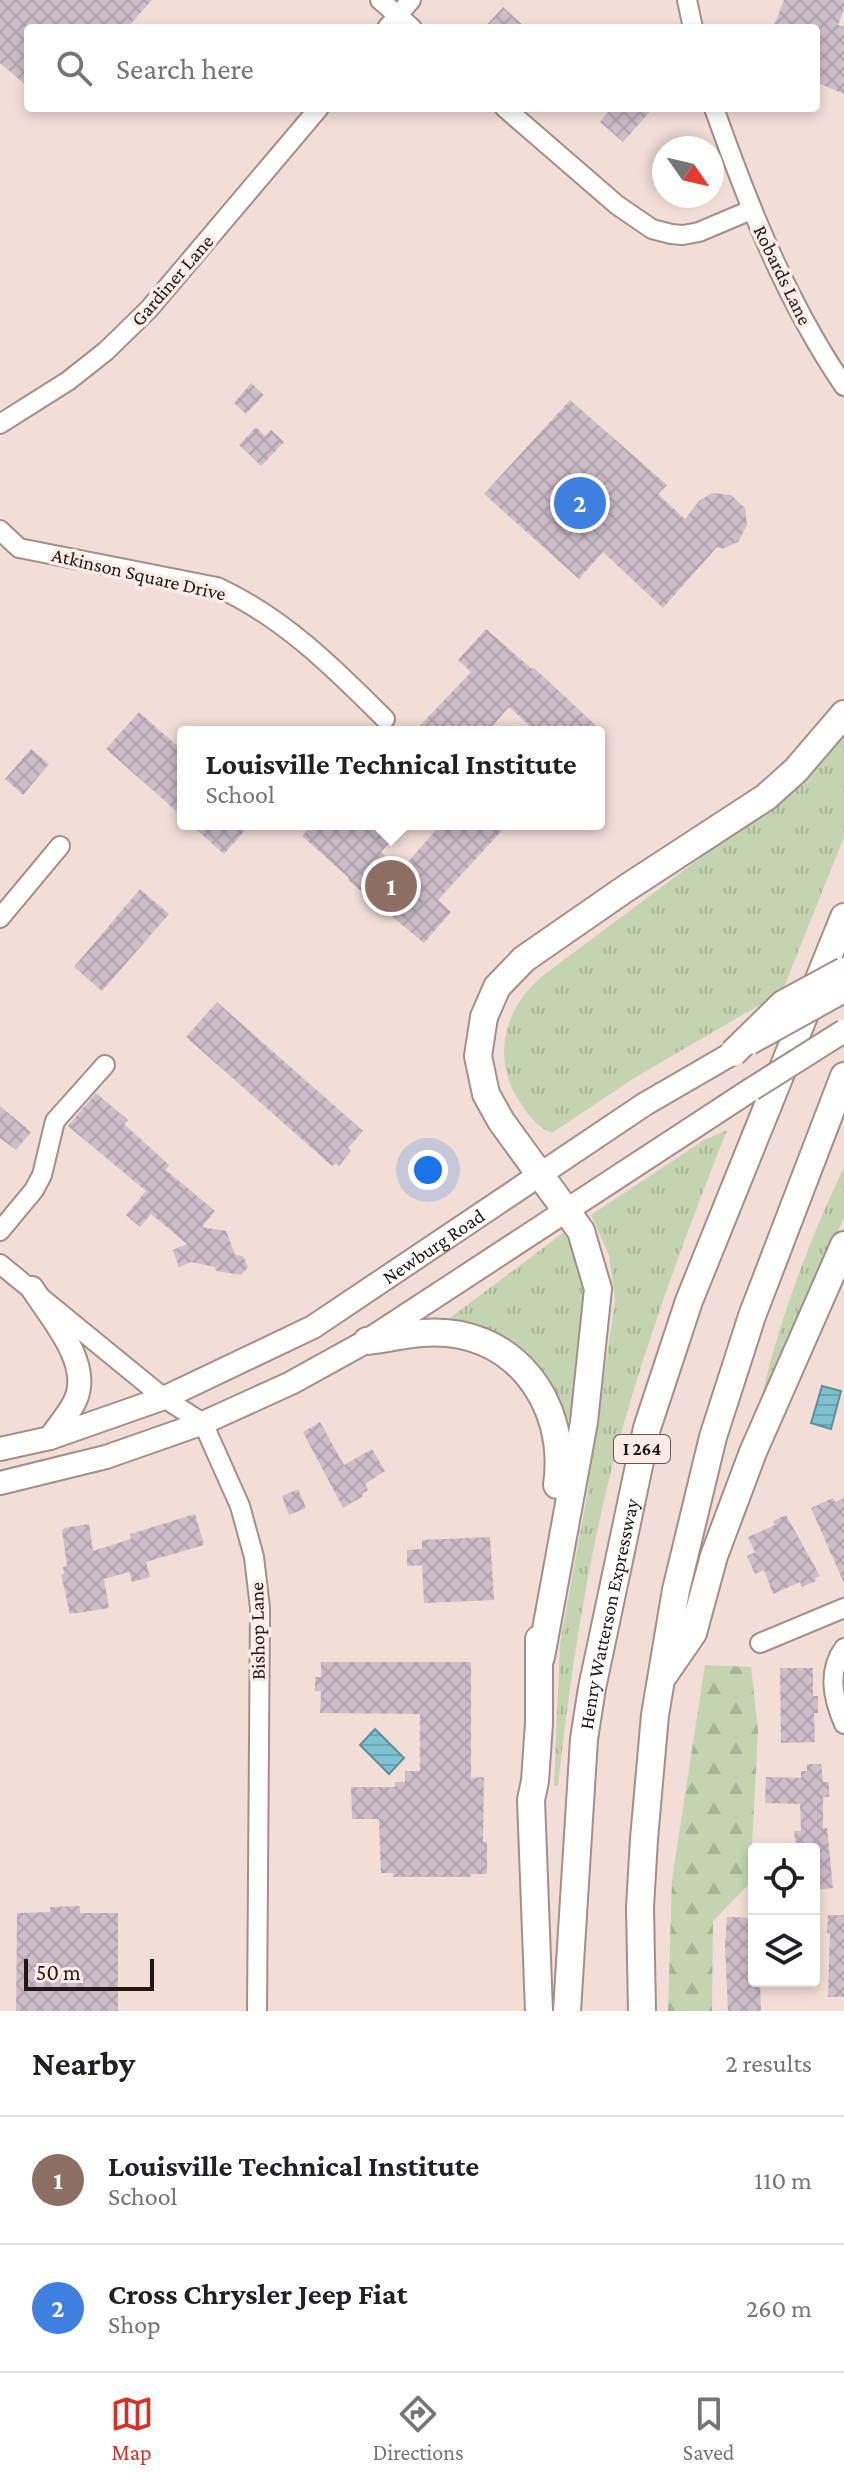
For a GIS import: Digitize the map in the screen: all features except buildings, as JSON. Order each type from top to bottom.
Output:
[{"type":"highway","points":[[539,2011],[531,1800],[535,1781],[541,1657],[584,1422],[597,1324],[598,1289],[581,1231],[501,1121],[486,1094],[478,1056],[479,1035],[497,987],[531,954],[766,797],[796,770],[844,714]]},
{"type":"highway","name":"Henry Watterson Expressway","points":[[567,2011],[584,1739],[598,1657],[647,1428],[689,1301],[844,917]]},
{"type":"highway","points":[[733,1053],[783,1004],[844,971]]},
{"type":"highway","points":[[642,2011],[640,1907],[644,1839],[660,1682],[676,1590],[713,1437],[752,1316],[842,1082]]},
{"type":"highway","points":[[660,1682],[693,1633],[714,1556],[753,1452],[844,1245]]},
{"type":"highway","points":[[367,1341],[423,1333],[472,1339],[512,1360],[544,1396],[553,1418],[561,1462],[537,1616],[541,1657]]},
{"type":"main road","name":"Newburg Road","points":[[0,1449],[50,1438],[164,1398],[313,1327],[645,1104],[844,991]]},
{"type":"main road","name":"Newburg Road","points":[[0,1483],[106,1457],[203,1423],[291,1383],[367,1341],[567,1208],[844,1031]]},
{"type":"main road","points":[[32,1288],[75,1356],[81,1378],[74,1403],[50,1438]]},
{"type":"street","points":[[380,0],[399,24],[411,0]]},
{"type":"street","points":[[687,0],[692,24]]},
{"type":"street","name":"Gardiner Lane","points":[[0,424],[106,351],[149,309],[316,112]]},
{"type":"street","name":"Robards Lane","points":[[510,112],[617,205],[652,229],[683,235],[699,232],[751,210],[806,322],[844,386]]},
{"type":"street","points":[[715,112],[751,210]]},
{"type":"street","name":"Atkinson Square Drive","points":[[0,530],[19,548],[217,587],[240,598],[270,616],[342,676],[385,719]]},
{"type":"street","points":[[0,918],[60,846]]},
{"type":"street","points":[[0,1231],[34,1190],[42,1175],[55,1121],[105,1065]]},
{"type":"street","points":[[0,1264],[164,1398],[203,1423]]},
{"type":"street","name":"Bishop Lane","points":[[203,1423],[240,1506],[259,1584],[257,2011]]},
{"type":"street","points":[[760,1643],[844,1608]]},
{"type":"street","points":[[844,1648],[832,1673],[837,1706],[844,1724]]},
{"type":"green space","points":[[844,729],[844,837],[782,992],[639,1075],[552,1133],[538,1125],[512,1088],[506,1071],[506,1035],[519,1002],[545,974],[758,815]]},
{"type":"green space","points":[[727,1130],[665,1295],[613,1463],[587,1583],[558,1785],[554,1786],[560,1644],[586,1501],[615,1300],[609,1255],[591,1215],[704,1140]]},
{"type":"green space","points":[[844,1167],[844,1218],[759,1408],[794,1286]]},
{"type":"green space","points":[[567,1230],[578,1252],[587,1299],[584,1348],[571,1421],[446,1321]]},
{"type":"green space","points":[[705,1665],[751,1667],[758,1731],[752,1843],[748,1843],[748,1885],[713,1921],[712,2011],[668,2011],[672,1880]]},
{"type":"water","points":[[822,1386],[841,1391],[831,1429],[811,1423]]},
{"type":"water","points":[[375,1729],[404,1758],[389,1774],[360,1745]]},
{"type":"place","name":"Cross Chrysler Jeep Fiat","points":[[580,503]]},
{"type":"place","name":"Louisville Technical Institute","points":[[391,886]]}]
